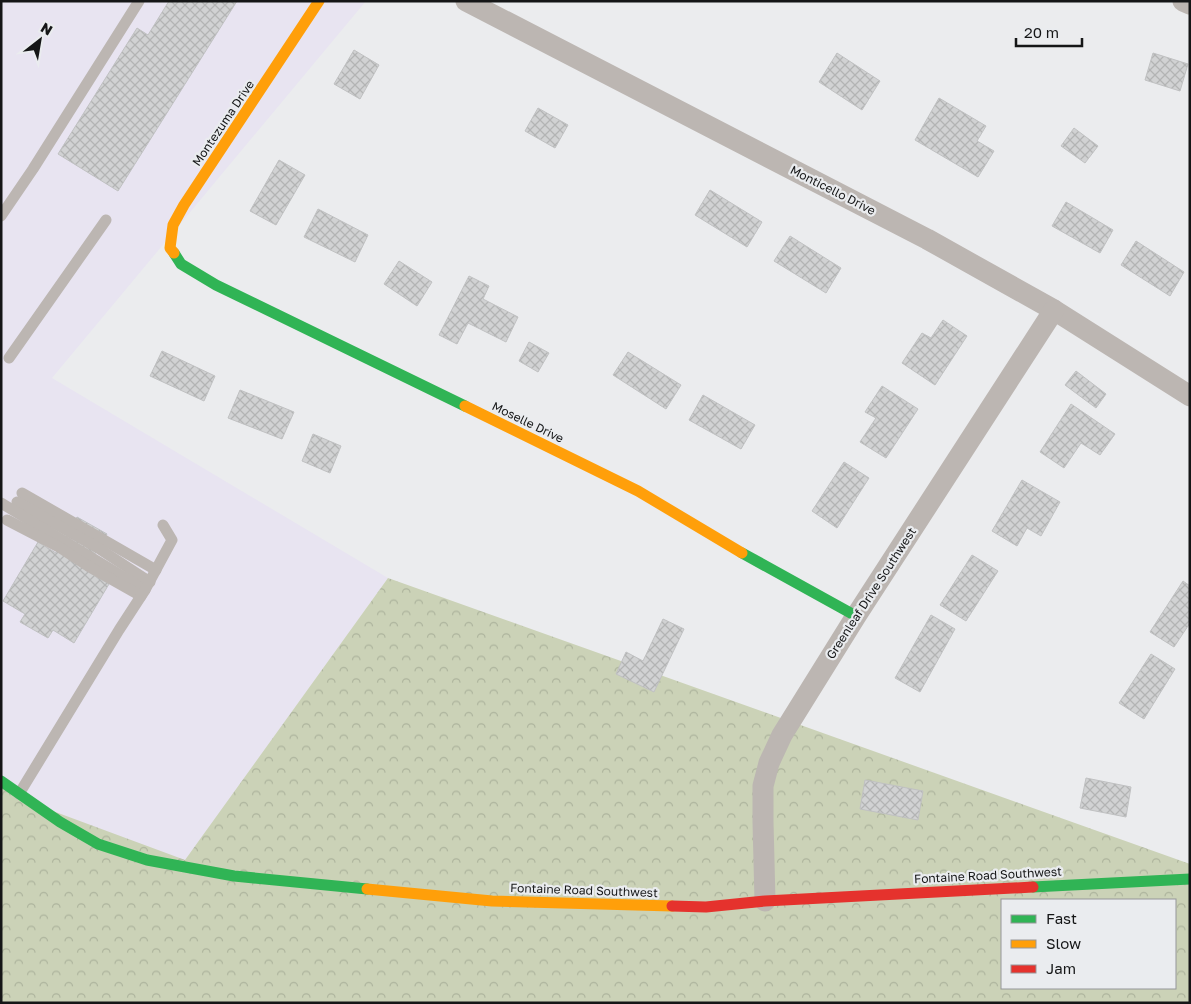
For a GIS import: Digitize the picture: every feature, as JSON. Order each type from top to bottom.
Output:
[{"type":"main road","name":"Montezuma Drive","points":[[182,264],[170,248],[173,226],[184,206],[319,1]]},
{"type":"main road","name":"Moselle Drive","points":[[182,264],[216,285],[638,491],[724,543],[856,616]]},
{"type":"main road","name":"Fontaine Road Southwest","points":[[1,781],[60,822],[98,844],[147,860],[234,876],[492,901],[706,907],[765,900],[1190,879]]},
{"type":"street","name":"Monticello Drive","points":[[466,1],[919,235],[1054,310],[1190,396]]},
{"type":"street","points":[[1183,1],[1190,4]]},
{"type":"street","name":"Greenleaf Drive Southwest","points":[[765,900],[763,786],[769,762],[782,735],[856,616],[1054,310]]},
{"type":"lane","points":[[1,216],[33,169],[139,1]]},
{"type":"lane","points":[[9,358],[106,220]]},
{"type":"lane","points":[[1,503],[15,506],[156,570]]},
{"type":"lane","points":[[15,506],[145,589]]},
{"type":"lane","points":[[19,794],[156,570],[172,540],[163,525]]},
{"type":"shaded area","points":[[1,1],[366,1],[52,378],[388,578],[185,861],[34,804],[1,781]]},
{"type":"green space","points":[[388,578],[1190,864],[1190,1003],[1,1003],[1,781],[34,804],[185,860]]},
{"type":"building","points":[[169,1],[237,1],[118,191],[58,154],[137,28],[148,35]]},
{"type":"building","points":[[354,50],[379,65],[360,99],[334,84]]},
{"type":"building","points":[[837,53],[880,81],[862,110],[819,82]]},
{"type":"building","points":[[1153,53],[1188,64],[1180,91],[1145,80]]},
{"type":"building","points":[[939,98],[986,126],[977,141],[994,151],[978,177],[915,140]]},
{"type":"building","points":[[538,108],[568,125],[555,148],[525,131]]},
{"type":"building","points":[[1074,128],[1098,146],[1085,163],[1061,146]]},
{"type":"building","points":[[279,160],[305,175],[276,225],[250,211]]},
{"type":"building","points":[[710,190],[762,222],[747,247],[695,215]]},
{"type":"building","points":[[1066,202],[1113,230],[1100,253],[1052,226]]},
{"type":"building","points":[[318,209],[368,235],[355,262],[304,237]]},
{"type":"building","points":[[790,236],[841,268],[826,293],[774,261]]},
{"type":"building","points":[[1136,241],[1184,272],[1170,296],[1121,265]]},
{"type":"building","points":[[399,261],[432,282],[417,306],[384,284]]},
{"type":"building","points":[[469,276],[489,286],[483,299],[518,317],[506,342],[468,323],[457,344],[439,335]]},
{"type":"building","points":[[943,320],[967,336],[935,385],[902,363],[922,333],[931,338]]},
{"type":"building","points":[[529,342],[549,353],[538,372],[519,361]]},
{"type":"building","points":[[162,351],[215,376],[204,401],[150,376]]},
{"type":"building","points":[[628,352],[681,385],[666,409],[613,375]]},
{"type":"building","points":[[1076,371],[1106,394],[1096,408],[1065,385]]},
{"type":"building","points":[[882,386],[918,409],[886,458],[860,442],[876,418],[865,412]]},
{"type":"building","points":[[240,390],[294,412],[282,439],[228,418]]},
{"type":"building","points":[[703,395],[755,425],[741,449],[689,420]]},
{"type":"building","points":[[1071,404],[1115,434],[1100,455],[1081,443],[1064,468],[1040,452]]},
{"type":"building","points":[[313,434],[341,446],[330,473],[302,461]]},
{"type":"building","points":[[844,462],[869,478],[837,528],[812,511]]},
{"type":"building","points":[[1022,480],[1060,502],[1041,536],[1027,528],[1017,546],[992,531]]},
{"type":"building","points":[[77,517],[107,534],[85,570],[109,584],[74,643],[53,630],[48,638],[20,622],[25,614],[3,601],[38,542],[56,553]]},
{"type":"building","points":[[972,555],[998,571],[966,621],[940,605]]},
{"type":"building","points":[[1183,581],[1190,586],[1190,623],[1174,647],[1150,632]]},
{"type":"building","points":[[931,615],[955,629],[920,692],[895,678]]},
{"type":"building","points":[[663,619],[684,629],[654,692],[616,674],[626,652],[643,661]]},
{"type":"building","points":[[1151,654],[1175,669],[1144,719],[1119,703]]},
{"type":"building","points":[[1086,778],[1131,787],[1126,817],[1080,808]]},
{"type":"building","points":[[865,780],[923,791],[918,820],[860,809]]},
{"type":"traffic: fast","points":[[174,253],[181,264],[216,285],[465,406]]},
{"type":"traffic: fast","points":[[742,553],[856,616]]},
{"type":"traffic: fast","points":[[1,781],[60,822],[98,844],[147,860],[234,876],[367,889]]},
{"type":"traffic: fast","points":[[1033,887],[1190,879]]},
{"type":"traffic: slow","points":[[174,253],[170,248],[173,225],[184,205],[319,1]]},
{"type":"traffic: slow","points":[[465,406],[638,491],[742,553]]},
{"type":"traffic: slow","points":[[367,889],[492,901],[672,906]]},
{"type":"traffic: jam","points":[[672,906],[706,907],[765,901],[1033,887]]}]
